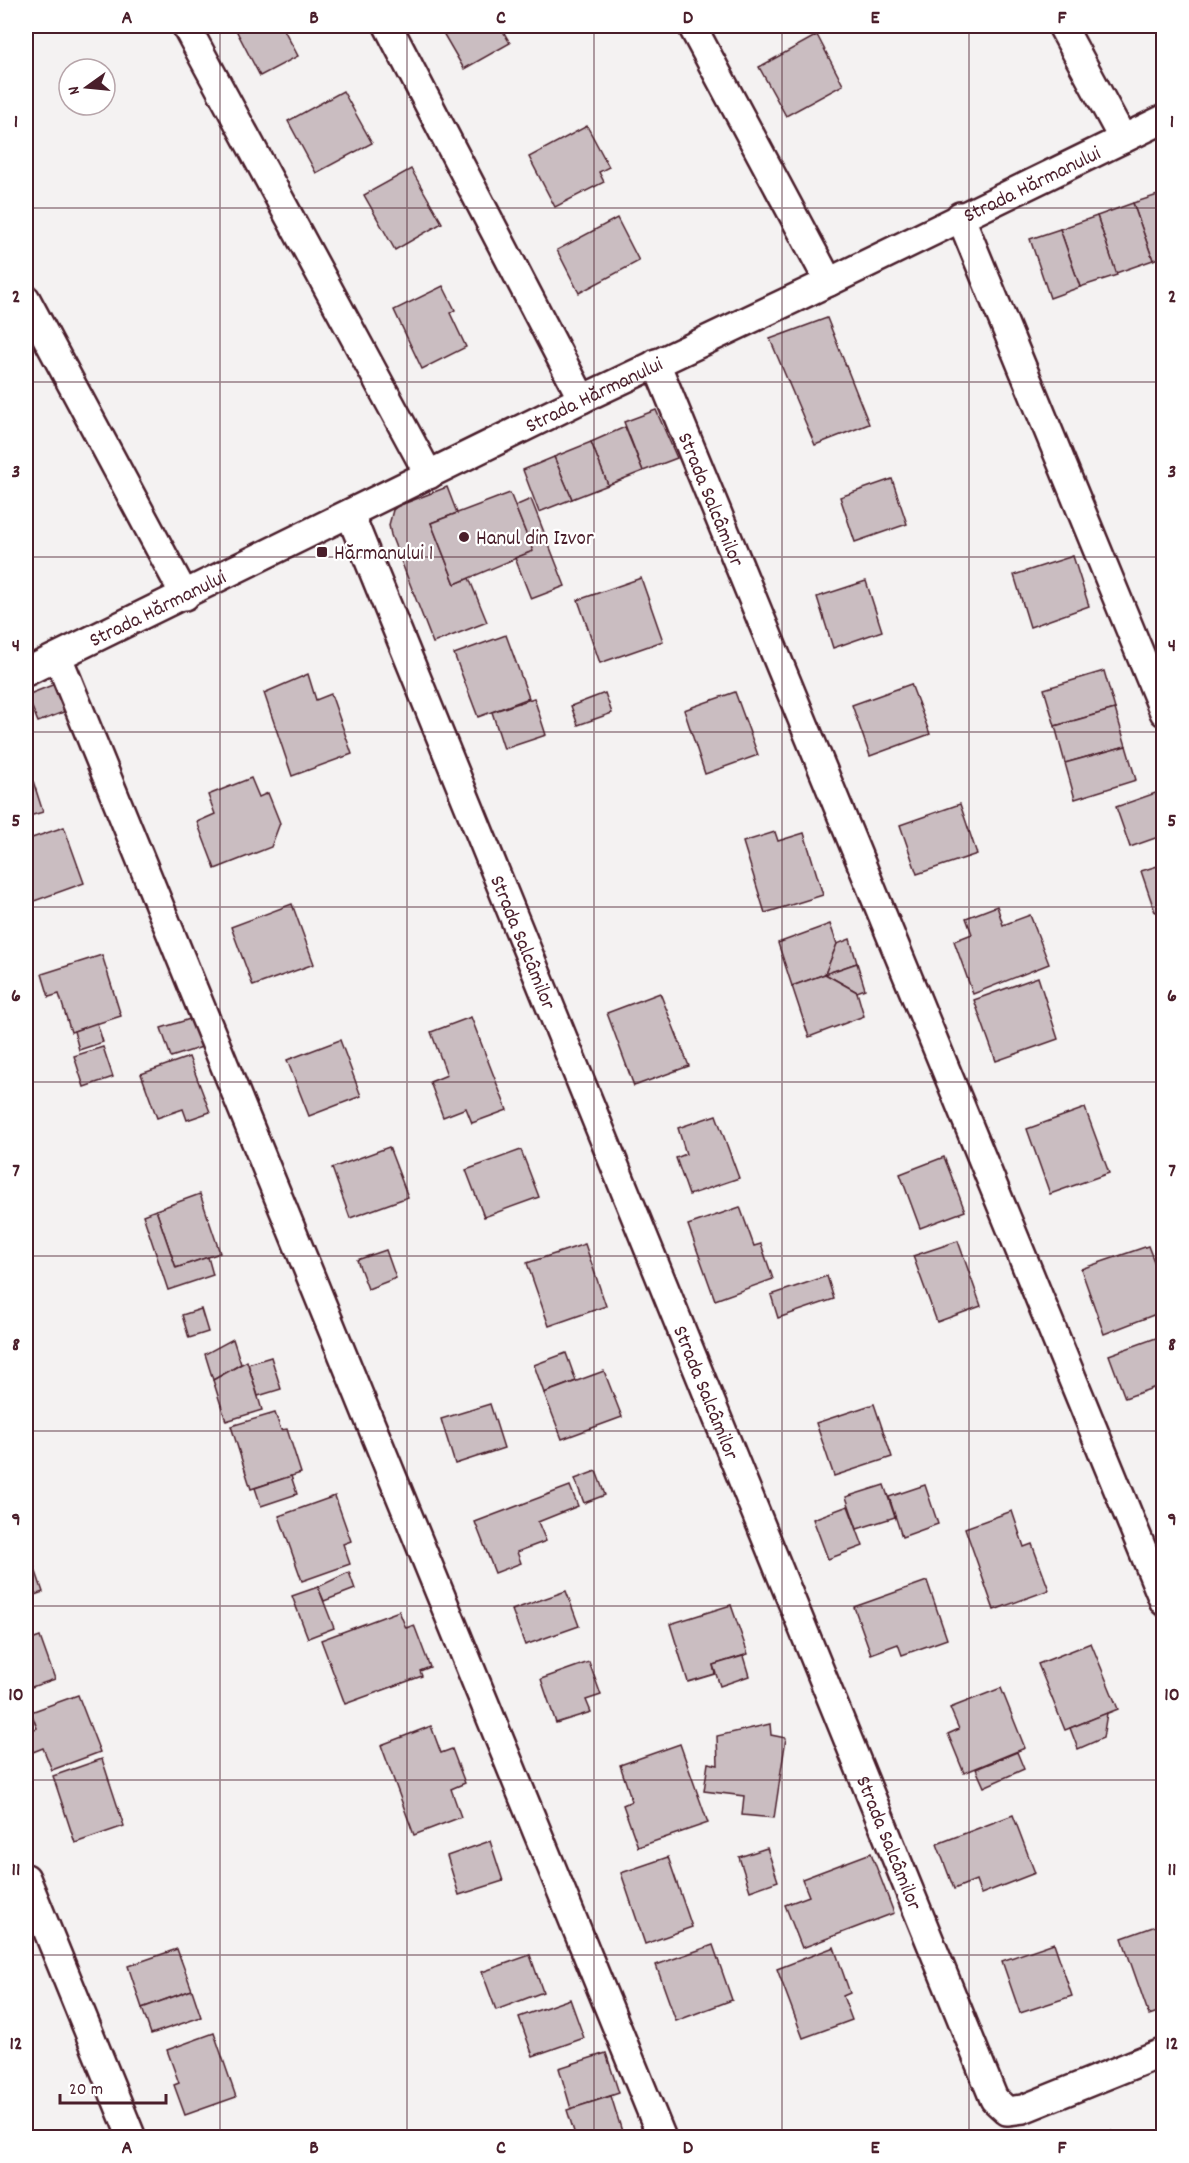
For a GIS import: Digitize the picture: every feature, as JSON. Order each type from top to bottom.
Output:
[{"type":"street","points":[[186,26],[429,475]]},
{"type":"street","points":[[388,26],[582,399]]},
{"type":"street","points":[[692,26],[829,282]]},
{"type":"street","points":[[1062,26],[1123,139]]},
{"type":"street","name":"Strada Hărmanului","points":[[26,672],[656,363],[829,282],[960,216],[1164,119]]},
{"type":"street","points":[[960,216],[1164,712]]},
{"type":"street","points":[[26,299],[185,596]]},
{"type":"street","name":"Strada Salcâmilor","points":[[656,363],[1164,1602]]},
{"type":"street","name":"Strada Salcâmilor","points":[[350,514],[994,2099],[1006,2111],[1023,2109],[1164,2052]]},
{"type":"street","points":[[58,657],[662,2138]]},
{"type":"street","points":[[26,1878],[132,2138]]},
{"type":"building","points":[[234,26],[282,26],[298,56],[260,76]]},
{"type":"building","points":[[439,26],[500,26],[510,43],[464,69]]},
{"type":"building","points":[[817,35],[843,85],[786,116],[759,67]]},
{"type":"building","points":[[343,91],[372,143],[316,173],[288,121]]},
{"type":"building","points":[[587,126],[609,167],[599,172],[604,182],[555,207],[529,157]]},
{"type":"building","points":[[411,169],[442,223],[395,250],[364,195]]},
{"type":"building","points":[[1164,193],[1164,256],[1153,260],[1133,203]]},
{"type":"building","points":[[1133,203],[1153,260],[1116,273],[1097,216]]},
{"type":"building","points":[[1097,216],[1117,275],[1080,287],[1060,229]]},
{"type":"building","points":[[617,218],[639,261],[579,293],[557,250]]},
{"type":"building","points":[[1060,229],[1080,287],[1050,298],[1030,239]]},
{"type":"building","points":[[443,286],[455,310],[450,313],[466,347],[422,369],[394,310]]},
{"type":"building","points":[[827,318],[869,424],[815,445],[770,339]]},
{"type":"building","points":[[656,410],[677,458],[643,471],[624,422]]},
{"type":"building","points":[[625,427],[643,471],[608,485],[591,442]]},
{"type":"building","points":[[591,442],[608,485],[572,499],[554,457]]},
{"type":"building","points":[[554,457],[572,499],[539,512],[523,470]]},
{"type":"building","points":[[892,479],[907,524],[855,542],[840,497]]},
{"type":"building","points":[[447,487],[457,513],[431,523],[455,584],[469,578],[487,622],[433,643],[389,525],[393,510],[398,506]]},
{"type":"building","points":[[510,493],[533,551],[455,584],[431,523]]},
{"type":"building","points":[[531,499],[565,586],[531,599],[515,558],[533,551],[515,506]]},
{"type":"building","points":[[1073,556],[1089,606],[1030,627],[1014,575]]},
{"type":"building","points":[[641,578],[663,641],[600,663],[578,600]]},
{"type":"building","points":[[866,581],[882,631],[833,648],[817,597]]},
{"type":"building","points":[[506,635],[529,698],[478,717],[454,654]]},
{"type":"building","points":[[1104,671],[1115,709],[1055,726],[1044,689]]},
{"type":"building","points":[[308,674],[316,700],[331,694],[352,754],[292,776],[264,693]]},
{"type":"building","points":[[55,684],[66,711],[38,722],[27,695]]},
{"type":"building","points":[[911,684],[930,734],[870,756],[852,705]]},
{"type":"building","points":[[735,692],[758,755],[705,774],[684,710]]},
{"type":"building","points":[[605,693],[612,713],[578,725],[571,706]]},
{"type":"building","points":[[534,698],[546,735],[504,749],[492,712]]},
{"type":"building","points":[[1115,709],[1126,746],[1065,763],[1055,726]]},
{"type":"building","points":[[1126,746],[1136,780],[1075,799],[1065,763]]},
{"type":"building","points":[[26,759],[43,812],[26,817]]},
{"type":"building","points":[[251,778],[259,797],[268,793],[280,823],[271,847],[215,869],[197,822],[215,814],[208,795]]},
{"type":"building","points":[[1164,790],[1164,835],[1130,847],[1116,807]]},
{"type":"building","points":[[960,804],[977,854],[917,874],[900,825]]},
{"type":"building","points":[[64,827],[84,883],[26,904],[26,840]]},
{"type":"building","points":[[775,832],[778,841],[804,833],[823,895],[765,913],[743,842]]},
{"type":"building","points":[[1164,864],[1164,909],[1155,912],[1141,871]]},
{"type":"building","points":[[292,904],[314,964],[253,986],[231,927]]},
{"type":"building","points":[[997,906],[1003,925],[1030,915],[1049,964],[973,994],[954,941],[972,934],[966,918]]},
{"type":"building","points":[[830,924],[837,944],[825,974],[792,986],[778,943]]},
{"type":"building","points":[[850,939],[857,963],[825,974],[837,944]]},
{"type":"building","points":[[102,955],[121,1016],[71,1032],[59,994],[49,997],[42,974]]},
{"type":"building","points":[[857,963],[865,989],[857,992],[825,974]]},
{"type":"building","points":[[825,974],[857,992],[864,1016],[809,1037],[792,986]]},
{"type":"building","points":[[1038,977],[1058,1039],[996,1061],[974,1000]]},
{"type":"building","points":[[660,993],[689,1066],[634,1086],[607,1013]]},
{"type":"building","points":[[471,1017],[507,1110],[472,1123],[466,1108],[443,1117],[430,1082],[447,1075],[431,1032]]},
{"type":"building","points":[[190,1019],[202,1047],[171,1057],[161,1028]]},
{"type":"building","points":[[97,1023],[103,1042],[79,1050],[74,1031]]},
{"type":"building","points":[[340,1040],[361,1096],[309,1116],[287,1060]]},
{"type":"building","points":[[103,1047],[113,1077],[84,1087],[74,1056]]},
{"type":"building","points":[[189,1057],[210,1112],[187,1120],[183,1109],[157,1118],[141,1074]]},
{"type":"building","points":[[1085,1108],[1109,1173],[1050,1194],[1027,1129]]},
{"type":"building","points":[[716,1115],[739,1178],[689,1195],[676,1158],[686,1154],[678,1128]]},
{"type":"building","points":[[389,1147],[408,1197],[350,1218],[332,1168]]},
{"type":"building","points":[[521,1150],[539,1197],[484,1217],[466,1170]]},
{"type":"building","points":[[944,1157],[965,1211],[920,1228],[900,1174]]},
{"type":"building","points":[[200,1194],[220,1253],[176,1268],[156,1210]]},
{"type":"building","points":[[740,1207],[754,1246],[761,1244],[773,1279],[715,1300],[688,1225]]},
{"type":"building","points":[[156,1210],[176,1268],[208,1257],[213,1275],[168,1290],[143,1215]]},
{"type":"building","points":[[958,1241],[981,1306],[937,1322],[913,1256]]},
{"type":"building","points":[[585,1244],[606,1306],[549,1326],[527,1263]]},
{"type":"building","points":[[1148,1246],[1164,1287],[1164,1311],[1104,1334],[1081,1269]]},
{"type":"building","points":[[386,1250],[396,1278],[368,1289],[357,1260]]},
{"type":"building","points":[[827,1276],[834,1299],[778,1318],[771,1295]]},
{"type":"building","points":[[201,1309],[208,1332],[189,1338],[182,1315]]},
{"type":"building","points":[[1164,1335],[1164,1384],[1125,1398],[1109,1355]]},
{"type":"building","points":[[233,1339],[241,1364],[213,1380],[205,1354]]},
{"type":"building","points":[[566,1353],[576,1381],[544,1393],[534,1365]]},
{"type":"building","points":[[271,1357],[281,1389],[258,1396],[248,1364]]},
{"type":"building","points":[[247,1361],[262,1410],[226,1421],[213,1380]]},
{"type":"building","points":[[604,1371],[622,1417],[562,1439],[544,1393]]},
{"type":"building","points":[[490,1404],[504,1448],[455,1464],[441,1419]]},
{"type":"building","points":[[874,1404],[892,1457],[834,1476],[816,1423]]},
{"type":"building","points":[[275,1413],[281,1430],[287,1429],[301,1473],[251,1489],[231,1426]]},
{"type":"building","points":[[596,1471],[605,1495],[584,1503],[575,1479]]},
{"type":"building","points":[[291,1476],[297,1494],[261,1506],[255,1488]]},
{"type":"building","points":[[884,1485],[895,1517],[857,1529],[846,1497]]},
{"type":"building","points":[[925,1485],[938,1524],[902,1537],[889,1497]]},
{"type":"building","points":[[570,1486],[578,1506],[538,1522],[546,1541],[517,1552],[521,1563],[495,1573],[475,1522]]},
{"type":"building","points":[[335,1496],[351,1541],[343,1544],[350,1564],[302,1581],[279,1516]]},
{"type":"building","points":[[848,1506],[863,1546],[828,1559],[813,1519]]},
{"type":"building","points":[[1012,1511],[1024,1547],[1032,1544],[1049,1590],[994,1610],[965,1528]]},
{"type":"building","points":[[26,1543],[43,1592],[26,1598]]},
{"type":"building","points":[[349,1572],[355,1589],[324,1601],[318,1587]]},
{"type":"building","points":[[927,1581],[947,1639],[902,1655],[898,1644],[871,1654],[854,1607]]},
{"type":"building","points":[[318,1587],[334,1628],[308,1638],[292,1596]]},
{"type":"building","points":[[566,1591],[579,1626],[525,1645],[512,1610]]},
{"type":"building","points":[[731,1605],[748,1654],[713,1665],[715,1674],[688,1682],[670,1624]]},
{"type":"building","points":[[399,1611],[406,1628],[414,1625],[430,1667],[420,1671],[422,1676],[345,1704],[321,1640]]},
{"type":"building","points":[[40,1637],[55,1679],[26,1689],[26,1642]]},
{"type":"building","points":[[1091,1643],[1118,1709],[1065,1730],[1038,1664]]},
{"type":"building","points":[[743,1656],[749,1676],[720,1686],[713,1665]]},
{"type":"building","points":[[589,1662],[601,1695],[586,1700],[591,1712],[556,1723],[541,1679]]},
{"type":"building","points":[[1001,1688],[1025,1748],[964,1773],[948,1734],[959,1729],[950,1708]]},
{"type":"building","points":[[78,1695],[100,1752],[52,1770],[43,1748],[33,1752],[26,1732],[37,1728],[31,1712]]},
{"type":"building","points":[[1107,1713],[1103,1738],[1078,1749],[1070,1728]]},
{"type":"building","points":[[770,1724],[771,1735],[786,1738],[774,1818],[742,1815],[744,1796],[704,1791],[708,1763],[718,1765],[717,1736]]},
{"type":"building","points":[[431,1726],[441,1753],[452,1749],[465,1783],[451,1789],[461,1817],[414,1835],[381,1745]]},
{"type":"building","points":[[680,1744],[708,1823],[638,1847],[623,1805],[632,1801],[620,1765]]},
{"type":"building","points":[[1017,1752],[1024,1769],[984,1787],[976,1769]]},
{"type":"building","points":[[102,1759],[124,1826],[75,1843],[53,1776]]},
{"type":"building","points":[[1013,1815],[1035,1873],[981,1894],[976,1880],[954,1889],[937,1844]]},
{"type":"building","points":[[490,1841],[503,1881],[459,1895],[447,1856]]},
{"type":"building","points":[[767,1848],[778,1881],[750,1891],[739,1857]]},
{"type":"building","points":[[871,1853],[894,1913],[802,1948],[785,1905],[809,1896],[802,1879]]},
{"type":"building","points":[[668,1857],[692,1927],[645,1944],[621,1873]]},
{"type":"building","points":[[1164,1923],[1164,2010],[1149,2015],[1122,1938]]},
{"type":"building","points":[[1054,1943],[1072,1996],[1020,2013],[1002,1961]]},
{"type":"building","points":[[713,1945],[732,2000],[676,2021],[656,1965]]},
{"type":"building","points":[[834,1947],[850,1993],[843,1996],[852,2020],[803,2038],[777,1969]]},
{"type":"building","points":[[177,1949],[192,1990],[142,2008],[128,1966]]},
{"type":"building","points":[[530,1955],[543,1992],[496,2010],[482,1972]]},
{"type":"building","points":[[192,1990],[201,2017],[151,2034],[142,2008]]},
{"type":"building","points":[[570,1999],[584,2038],[533,2056],[519,2017]]},
{"type":"building","points":[[214,2033],[236,2097],[185,2115],[174,2085],[179,2083],[167,2050]]},
{"type":"building","points":[[606,2053],[619,2093],[571,2109],[559,2068]]},
{"type":"building","points":[[611,2096],[624,2138],[576,2138],[567,2110]]},
{"type":"building","points":[[1111,2131],[1114,2138],[1093,2138]]},
{"type":"place","name":"Hanul din Izvor","points":[[464,537]]},
{"type":"place","name":"Hărmanului 1","points":[[322,552]]}]
